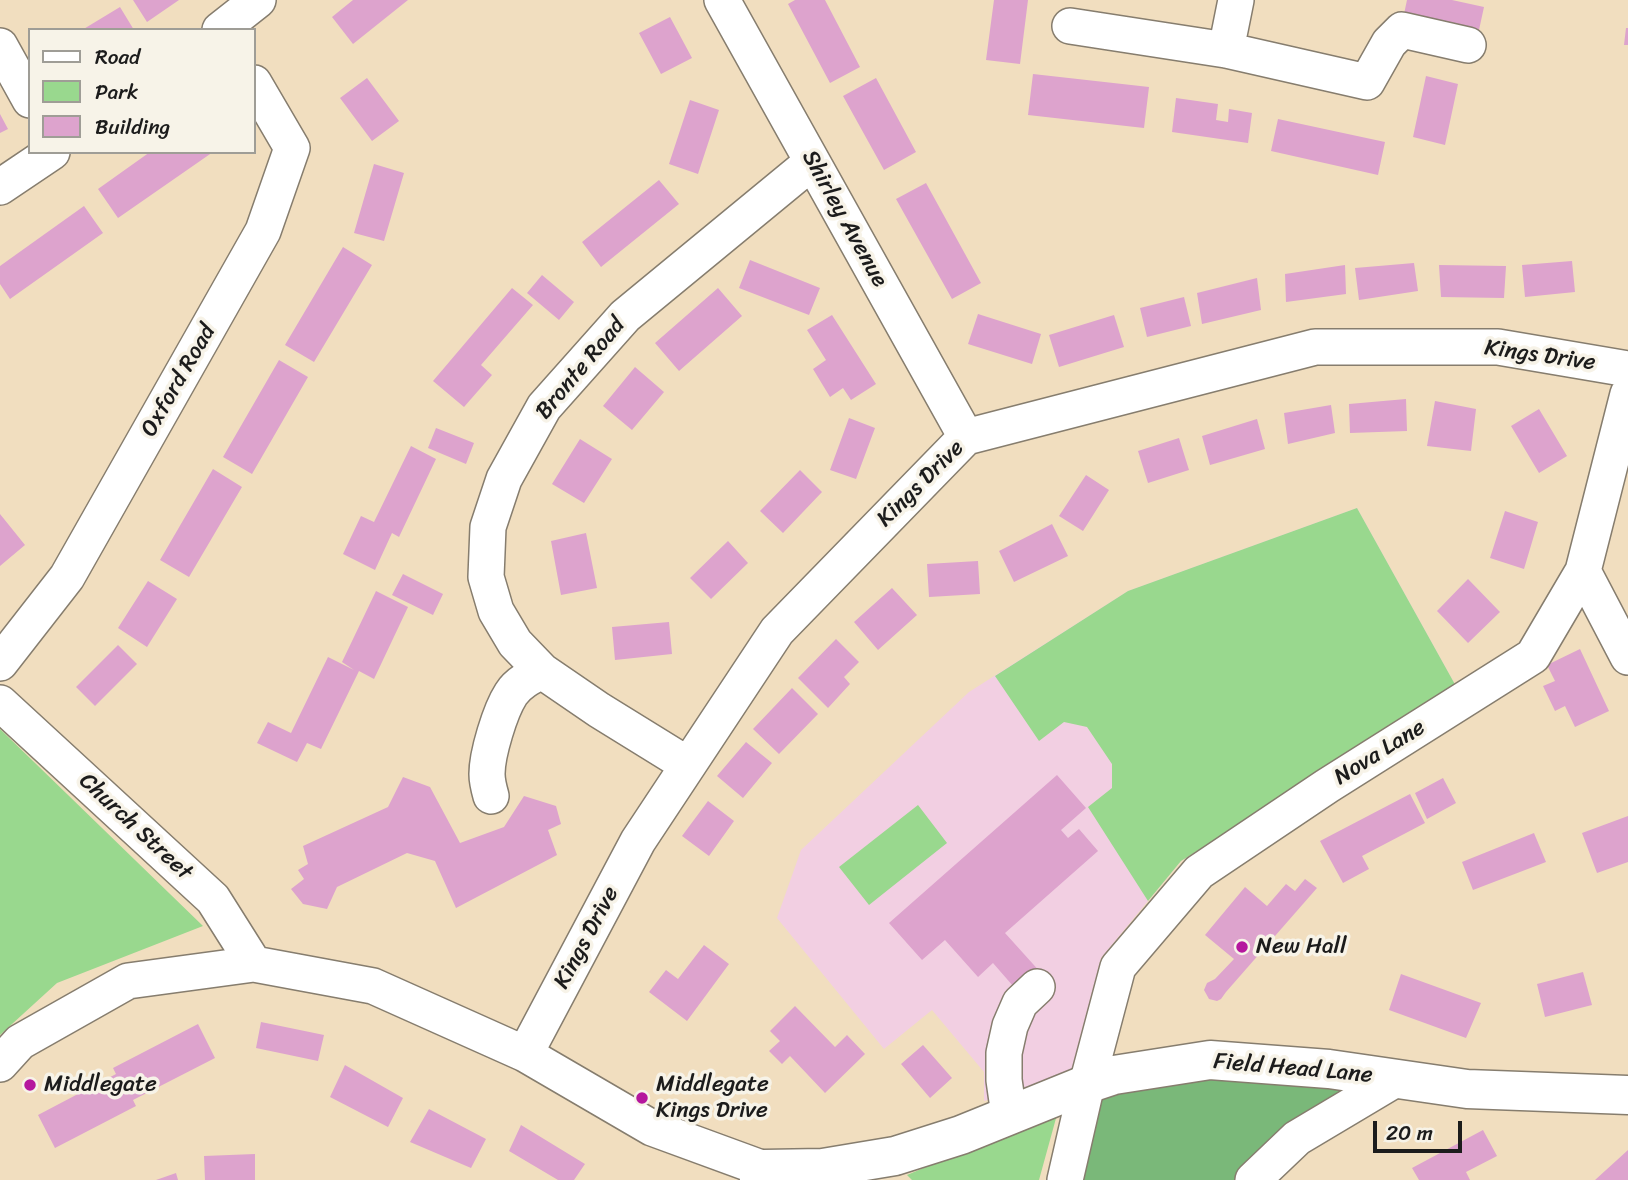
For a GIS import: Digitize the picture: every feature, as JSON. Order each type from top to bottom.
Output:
[{"type":"main road","name":"Field Head Lane","points":[[761,1174],[823,1168],[895,1156],[961,1135],[1115,1074],[1210,1060],[1329,1069],[1467,1089],[1628,1095]]},
{"type":"street","points":[[222,28],[258,0]]},
{"type":"street","name":"Shirley Avenue","points":[[722,0],[966,437]]},
{"type":"street","points":[[1226,50],[1236,0]]},
{"type":"street","points":[[1070,26],[1226,50],[1367,82],[1390,43],[1402,30],[1468,45]]},
{"type":"street","points":[[0,46],[28,96]]},
{"type":"street","name":"Oxford Road","points":[[0,663],[67,577],[263,231],[292,148],[256,86]]},
{"type":"street","points":[[0,187],[49,154]]},
{"type":"street","name":"Bronte Road","points":[[688,765],[542,671],[515,643],[496,611],[486,577],[488,527],[504,480],[544,407],[625,316],[812,162]]},
{"type":"street","name":"Kings Drive","points":[[525,1054],[638,841],[777,631],[966,437],[1315,347],[1498,347],[1628,369]]},
{"type":"street","name":"Nova Lane","points":[[1065,1180],[1118,967],[1199,872],[1327,786],[1533,656],[1583,571],[1628,394]]},
{"type":"street","points":[[1583,571],[1628,657]]},
{"type":"street","points":[[491,796],[487,772],[505,707],[520,684],[542,671]]},
{"type":"street","name":"Church Street","points":[[0,703],[213,899],[254,964]]},
{"type":"street","points":[[0,1064],[20,1042],[128,981],[254,964],[373,986],[525,1054],[652,1128],[761,1174]]},
{"type":"street","points":[[1009,1115],[1004,1080],[1004,1053],[1010,1026],[1020,1003],[1037,986]]},
{"type":"street","points":[[1253,1180],[1297,1138],[1396,1079]]},
{"type":"shaded area","points":[[1357,508],[1457,688],[1181,861],[1101,958],[1070,1076],[984,1101],[984,1072],[932,1010],[884,1049],[777,918],[801,850],[969,692],[1128,591]]},
{"type":"green space","points":[[1357,508],[1457,688],[1181,861],[1148,901],[1088,807],[1112,788],[1112,764],[1087,727],[1064,722],[1039,741],[995,676],[1128,591]]},
{"type":"green space","points":[[0,729],[203,926],[57,983],[0,1035]]},
{"type":"green space","points":[[918,805],[947,843],[869,905],[839,867]]},
{"type":"green space","points":[[1212,1072],[1365,1086],[1270,1138],[1235,1180],[1081,1180],[1098,1087]]},
{"type":"green space","points":[[1058,1111],[1039,1180],[912,1180],[907,1175]]},
{"type":"building","points":[[133,0],[179,0],[147,22]]},
{"type":"building","points":[[353,0],[408,0],[353,44],[332,17]]},
{"type":"building","points":[[795,0],[825,0],[860,67],[830,83],[788,4]]},
{"type":"building","points":[[994,0],[1028,0],[1020,64],[986,60]]},
{"type":"building","points":[[1407,0],[1452,0],[1484,7],[1479,30],[1404,14]]},
{"type":"building","points":[[120,7],[133,28],[85,28]]},
{"type":"building","points":[[670,17],[692,58],[661,74],[639,33]]},
{"type":"building","points":[[1626,28],[1628,45],[1624,45]]},
{"type":"building","points":[[1033,74],[1149,87],[1144,128],[1028,115]]},
{"type":"building","points":[[1426,76],[1458,84],[1445,145],[1413,137]]},
{"type":"building","points":[[367,78],[399,121],[372,141],[340,98]]},
{"type":"building","points":[[876,78],[916,152],[884,170],[843,96]]},
{"type":"building","points":[[1176,98],[1218,104],[1216,120],[1228,122],[1229,109],[1252,113],[1248,143],[1172,132]]},
{"type":"building","points":[[690,100],[719,110],[698,174],[669,164]]},
{"type":"building","points":[[0,114],[8,129],[0,133]]},
{"type":"building","points":[[1278,119],[1385,142],[1378,175],[1271,151]]},
{"type":"building","points":[[147,154],[210,154],[118,218],[98,189]]},
{"type":"building","points":[[374,164],[404,173],[384,241],[354,233]]},
{"type":"building","points":[[659,180],[679,204],[601,267],[582,242]]},
{"type":"building","points":[[926,183],[981,283],[952,299],[896,199]]},
{"type":"building","points":[[84,206],[103,233],[10,299],[0,284],[0,266]]},
{"type":"building","points":[[343,247],[372,265],[314,362],[285,345]]},
{"type":"building","points":[[750,260],[820,288],[809,315],[739,288]]},
{"type":"building","points":[[1572,261],[1575,292],[1525,297],[1522,265]]},
{"type":"building","points":[[1414,263],[1418,291],[1359,300],[1355,268]]},
{"type":"building","points":[[1345,265],[1346,294],[1286,302],[1285,274]]},
{"type":"building","points":[[1439,265],[1506,266],[1504,298],[1441,297]]},
{"type":"building","points":[[542,275],[574,302],[559,320],[527,293]]},
{"type":"building","points":[[1257,278],[1261,310],[1202,324],[1197,293]]},
{"type":"building","points":[[512,288],[533,305],[481,365],[492,375],[464,407],[433,381]]},
{"type":"building","points":[[718,288],[742,316],[679,371],[655,343]]},
{"type":"building","points":[[1184,297],[1191,326],[1147,337],[1140,308]]},
{"type":"building","points":[[978,314],[1041,334],[1032,364],[968,344]]},
{"type":"building","points":[[832,315],[876,384],[851,400],[843,388],[830,397],[813,369],[826,360],[807,330]]},
{"type":"building","points":[[1114,315],[1124,347],[1059,367],[1049,335]]},
{"type":"building","points":[[279,360],[308,377],[252,474],[223,457]]},
{"type":"building","points":[[635,367],[664,392],[632,430],[603,406]]},
{"type":"building","points":[[1406,399],[1407,431],[1350,433],[1349,404]]},
{"type":"building","points":[[1435,401],[1476,409],[1471,451],[1427,446]]},
{"type":"building","points":[[1331,405],[1335,433],[1288,444],[1284,413]]},
{"type":"building","points":[[1539,409],[1567,456],[1539,473],[1511,426]]},
{"type":"building","points":[[849,418],[875,428],[856,479],[830,470]]},
{"type":"building","points":[[1257,419],[1265,449],[1210,465],[1202,436]]},
{"type":"building","points":[[436,428],[474,443],[466,464],[428,448]]},
{"type":"building","points":[[1179,438],[1189,470],[1148,483],[1138,451]]},
{"type":"building","points":[[580,439],[612,459],[584,503],[552,484]]},
{"type":"building","points":[[411,446],[436,459],[399,537],[392,533],[375,570],[343,554],[361,516],[374,522]]},
{"type":"building","points":[[213,469],[242,487],[189,577],[160,560]]},
{"type":"building","points":[[800,470],[822,492],[783,533],[760,511]]},
{"type":"building","points":[[1086,475],[1109,490],[1083,531],[1059,516]]},
{"type":"building","points":[[1505,511],[1538,522],[1524,569],[1490,558]]},
{"type":"building","points":[[0,514],[25,545],[0,566]]},
{"type":"building","points":[[1052,524],[1068,556],[1014,582],[999,551]]},
{"type":"building","points":[[586,533],[597,588],[561,595],[551,541]]},
{"type":"building","points":[[728,541],[748,563],[711,599],[690,578]]},
{"type":"building","points":[[978,561],[980,594],[929,597],[927,564]]},
{"type":"building","points":[[403,574],[443,594],[433,615],[392,595]]},
{"type":"building","points":[[1468,579],[1500,612],[1468,643],[1437,611]]},
{"type":"building","points":[[148,581],[177,599],[147,647],[118,628]]},
{"type":"building","points":[[892,588],[917,615],[878,650],[854,622]]},
{"type":"building","points":[[376,591],[408,607],[374,679],[359,671],[321,749],[307,743],[297,762],[257,743],[268,722],[291,733],[328,657],[354,670],[342,662]]},
{"type":"building","points":[[669,622],[672,654],[615,660],[612,627]]},
{"type":"building","points":[[836,639],[859,662],[844,677],[850,684],[828,708],[798,678]]},
{"type":"building","points":[[118,645],[137,664],[95,706],[76,687]]},
{"type":"building","points":[[1580,649],[1609,711],[1575,727],[1565,706],[1555,711],[1543,686],[1555,681],[1547,665]]},
{"type":"building","points":[[792,688],[818,714],[779,754],[753,729]]},
{"type":"building","points":[[746,742],[772,763],[743,798],[717,776]]},
{"type":"building","points":[[1057,775],[1086,808],[1061,830],[1068,838],[1079,829],[1098,851],[1005,933],[1042,974],[1020,994],[993,963],[978,977],[945,940],[922,960],[889,923]]},
{"type":"building","points":[[403,777],[430,787],[460,843],[504,827],[524,796],[556,806],[561,824],[548,830],[557,855],[456,908],[435,861],[407,853],[337,887],[327,909],[303,904],[291,889],[304,879],[298,870],[308,864],[303,846],[388,807]]},
{"type":"building","points":[[1443,778],[1456,803],[1427,819],[1415,793]]},
{"type":"building","points":[[1410,794],[1425,823],[1362,856],[1369,869],[1343,883],[1320,841]]},
{"type":"building","points":[[708,801],[734,821],[709,856],[682,836]]},
{"type":"building","points":[[1628,816],[1628,862],[1597,873],[1582,833]]},
{"type":"building","points":[[1534,833],[1546,862],[1473,890],[1462,862]]},
{"type":"building","name":"New Hall","points":[[1305,879],[1317,888],[1221,999],[1209,999],[1204,990],[1207,983],[1215,979],[1234,959],[1205,935],[1245,887],[1267,906],[1286,884],[1295,891]]},
{"type":"building","points":[[704,945],[729,964],[687,1021],[649,992],[666,970],[678,979]]},
{"type":"building","points":[[1583,972],[1592,1005],[1545,1017],[1537,984]]},
{"type":"building","points":[[1401,974],[1481,1003],[1466,1038],[1389,1010]]},
{"type":"building","points":[[795,1006],[835,1047],[847,1035],[865,1054],[825,1093],[790,1056],[782,1064],[769,1051],[780,1041],[770,1031]]},
{"type":"building","points":[[261,1022],[324,1035],[318,1061],[256,1048]]},
{"type":"building","points":[[198,1024],[215,1058],[133,1100],[136,1106],[55,1148],[38,1115],[116,1074],[113,1068]]},
{"type":"building","points":[[923,1045],[952,1078],[930,1098],[901,1064]]},
{"type":"building","points":[[345,1065],[403,1098],[388,1127],[330,1097]]},
{"type":"building","points":[[429,1109],[486,1139],[471,1168],[410,1142]]},
{"type":"building","points":[[521,1125],[585,1164],[574,1180],[558,1180],[509,1151]]},
{"type":"building","points":[[1483,1130],[1497,1156],[1466,1172],[1470,1180],[1419,1180],[1412,1168]]},
{"type":"building","points":[[1628,1150],[1628,1180],[1595,1180]]},
{"type":"building","points":[[255,1154],[255,1180],[205,1180],[204,1156]]},
{"type":"building","points":[[176,1173],[178,1180],[156,1180]]},
{"type":"place","name":"New Hall","points":[[1242,947]]},
{"type":"place","name":"Middlegate","points":[[30,1085]]},
{"type":"place","name":"Middlegate Kings Drive","points":[[642,1098]]}]
